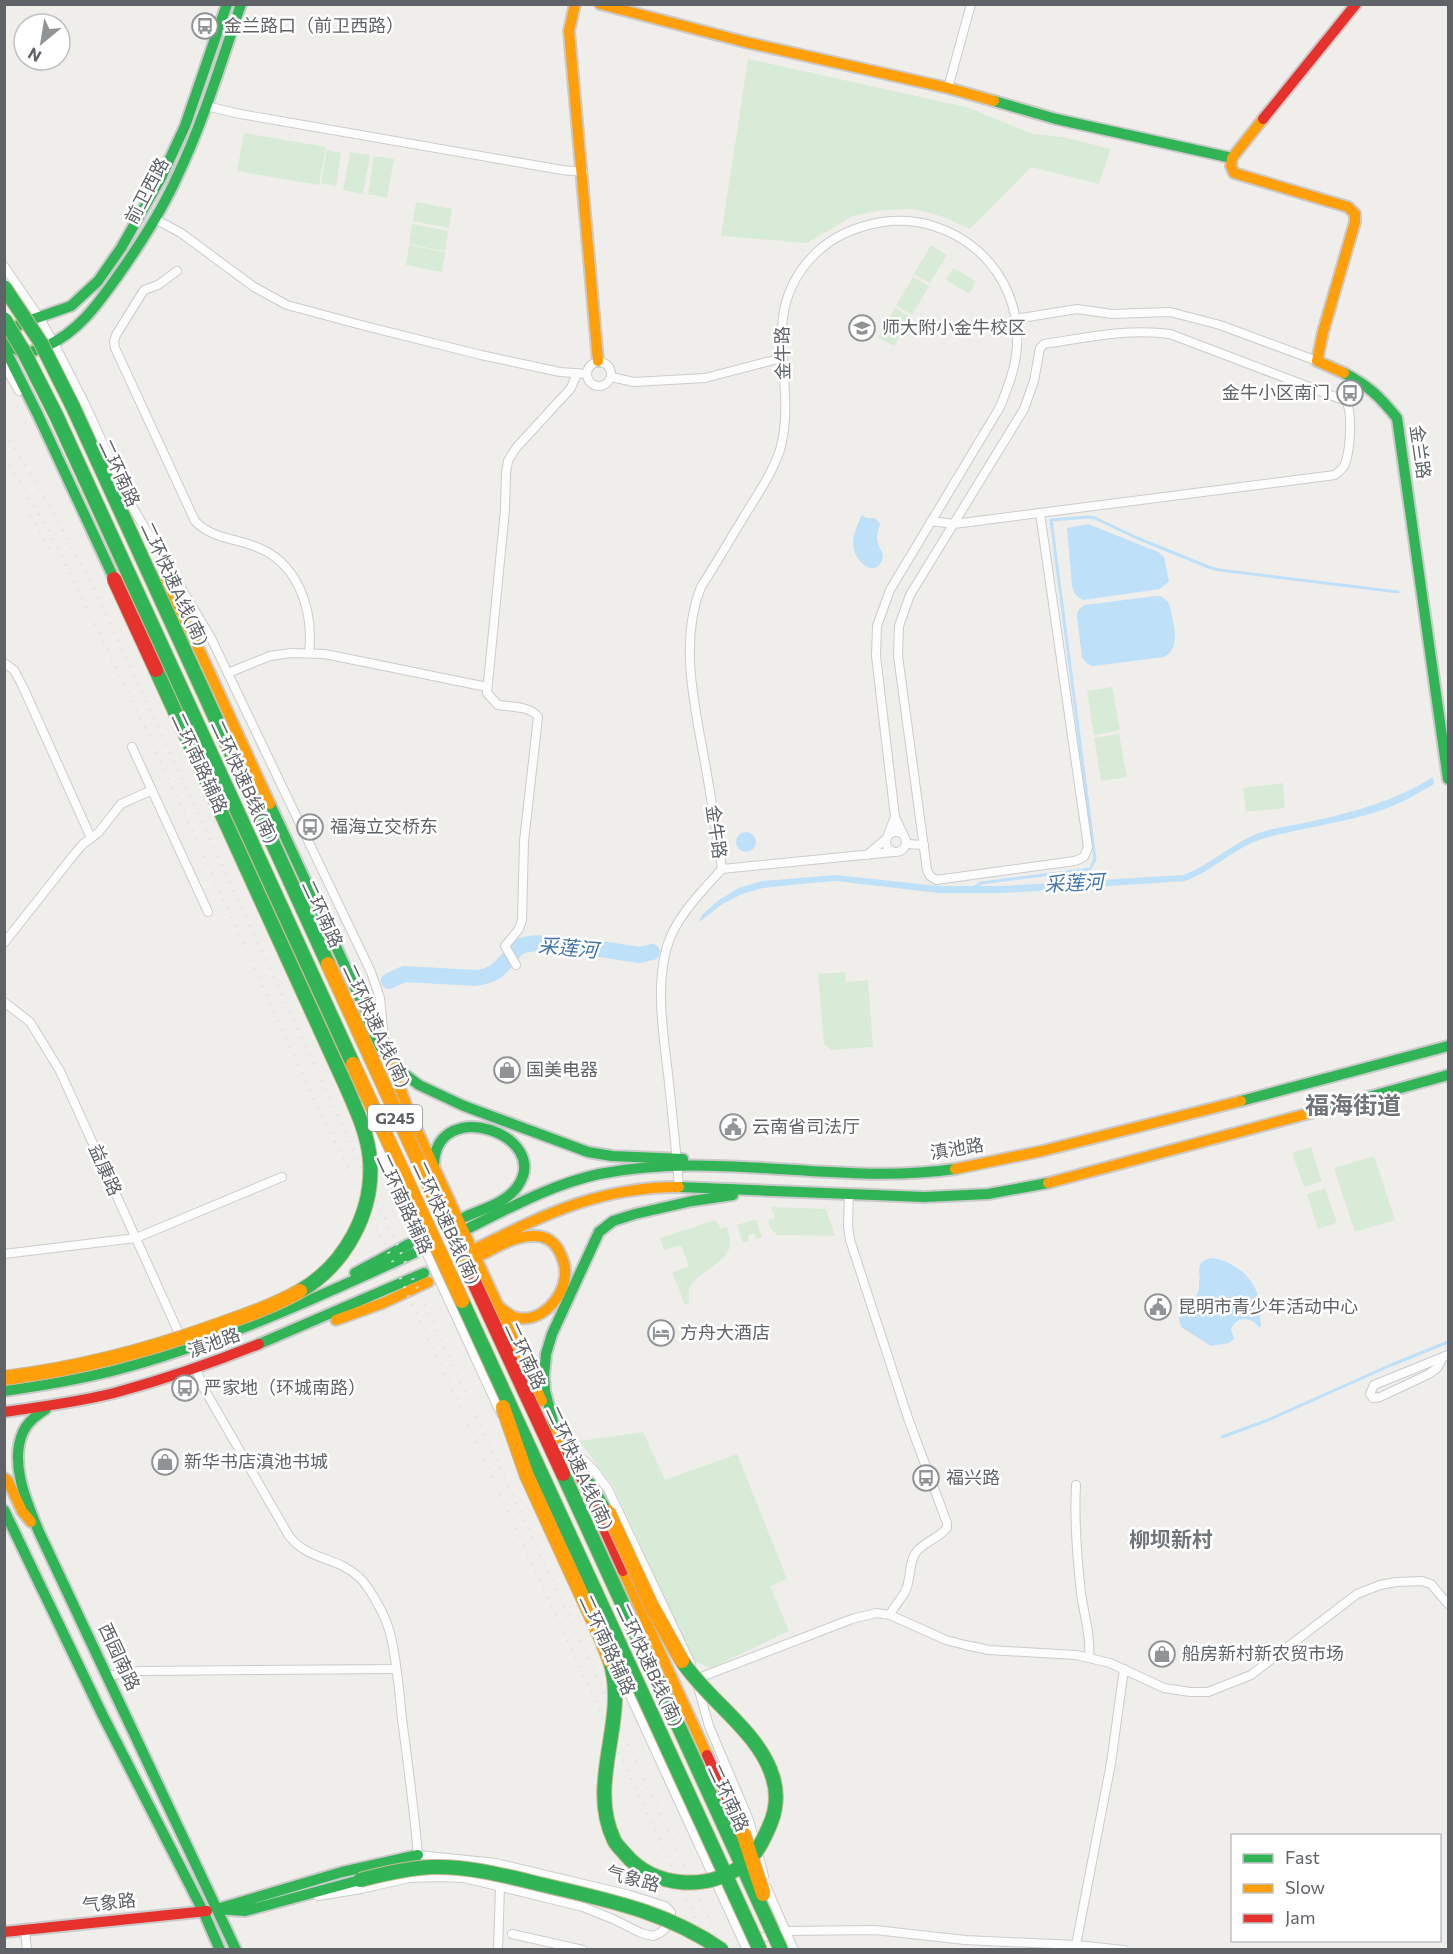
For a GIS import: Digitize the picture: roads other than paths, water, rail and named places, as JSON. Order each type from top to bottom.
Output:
[{"type":"main road","name":"前卫西路","points":[[8,335],[39,317],[71,306],[98,281],[122,248],[161,178],[185,126],[226,4]]},
{"type":"main road","name":"前卫西路","points":[[34,351],[67,336],[81,324],[125,266],[155,219],[176,181],[206,106],[241,4]]},
{"type":"main road","points":[[575,4],[569,31],[598,361]]},
{"type":"main road","points":[[600,4],[745,42],[948,88],[1056,119],[1232,158]]},
{"type":"main road","points":[[1317,361],[1323,332],[1355,222],[1355,214],[1348,207],[1234,173],[1231,169],[1232,158],[1356,4]]},
{"type":"main road","name":"二环快速A线(南)","points":[[4,287],[32,328],[57,375],[140,553],[772,1943]]},
{"type":"main road","name":"二环南路","points":[[4,292],[8,335],[34,351],[70,408],[772,1943]]},
{"type":"main road","points":[[8,335],[8,343],[18,352],[34,351]]},
{"type":"main road","points":[[4,1378],[74,1368],[135,1353],[219,1325],[300,1291],[321,1276],[338,1259],[356,1230],[366,1200],[370,1161],[365,1136],[355,1107],[38,415],[8,335]]},
{"type":"main road","name":"二环快速B线(南)","points":[[8,335],[24,352],[48,399],[490,1361],[772,1943]]},
{"type":"main road","name":"二环南路","points":[[34,351],[47,390],[165,645],[772,1943]]},
{"type":"main road","name":"金兰路","points":[[1317,361],[1366,385],[1378,395],[1397,418],[1449,779]]},
{"type":"main road","points":[[140,553],[188,626],[389,1057],[404,1101],[556,1431],[676,1652],[709,1695],[755,1743],[769,1765],[774,1782],[775,1810],[771,1826],[763,1842],[746,1863],[730,1875],[720,1879],[688,1884],[658,1878],[633,1863],[620,1850],[610,1834],[603,1800],[615,1711],[615,1689],[611,1666],[595,1624],[524,1467],[507,1422],[490,1361]]},
{"type":"main road","points":[[114,579],[140,626],[172,671],[187,699]]},
{"type":"main road","points":[[134,584],[150,622],[189,743]]},
{"type":"main road","points":[[336,989],[352,1012],[405,1075],[435,1094],[577,1149],[599,1155],[658,1157],[675,1163]]},
{"type":"main road","name":"滇池路","points":[[675,1163],[902,1174],[983,1164],[1064,1146],[1449,1046]]},
{"type":"main road","points":[[498,1306],[512,1317],[522,1319],[532,1318],[546,1312],[554,1304],[562,1289],[565,1277],[564,1261],[555,1244],[539,1236],[523,1237],[481,1250],[544,1215],[568,1205],[611,1194],[679,1187],[849,1194],[954,1196],[987,1194],[1080,1175],[1449,1075]]},
{"type":"main road","points":[[435,1168],[435,1156],[441,1141],[454,1130],[465,1126],[484,1126],[497,1131],[513,1142],[520,1152],[525,1171],[519,1186],[467,1222],[574,1181],[675,1163]]},
{"type":"main road","points":[[655,1188],[668,1181],[675,1163]]},
{"type":"main road","points":[[584,1528],[550,1415],[544,1391],[544,1368],[547,1347],[554,1327],[577,1282],[594,1241],[609,1223],[623,1218],[692,1201],[752,1192],[785,1191]]},
{"type":"main road","name":"滇池路","points":[[4,1390],[92,1377],[186,1350],[275,1316],[412,1249]]},
{"type":"main road","name":"滇池路","points":[[4,1412],[66,1404],[128,1390],[196,1369],[284,1335],[373,1307],[426,1277]]},
{"type":"main road","name":"西园南路","points":[[66,1404],[42,1410],[29,1417],[16,1431],[11,1442],[11,1457],[15,1474],[39,1532],[108,1676],[210,1910],[220,1950]]},
{"type":"main road","points":[[4,1478],[8,1481],[21,1511],[39,1532]]},
{"type":"main road","name":"西园南路","points":[[4,1510],[102,1714],[210,1910],[236,1950]]},
{"type":"main road","points":[[603,1515],[746,1841],[772,1943]]},
{"type":"main road","name":"气象路","points":[[210,1910],[337,1874],[418,1855]]},
{"type":"main road","name":"气象路","points":[[4,1932],[210,1910],[245,1911],[401,1870],[458,1867],[487,1871],[650,1912],[689,1928],[722,1950]]},
{"type":"street","points":[[948,88],[971,4]]},
{"type":"street","points":[[206,106],[252,116],[582,172]]},
{"type":"street","points":[[155,219],[181,233],[254,287],[287,305],[481,355],[560,372],[587,374]]},
{"type":"street","name":"金牛路","points":[[722,869],[695,705],[691,662],[691,626],[695,601],[701,587],[764,484],[780,450],[786,409],[781,330],[788,294],[796,278],[818,251],[832,240],[852,230],[875,223],[898,220],[925,222],[958,237],[976,248],[988,260],[1006,290],[1015,319],[1016,351],[1008,388],[1000,406],[890,590],[877,626],[876,656],[896,817]]},
{"type":"street","points":[[4,266],[54,343],[86,406],[130,503],[191,603],[228,673],[371,972],[380,998],[384,1039],[389,1057]]},
{"type":"street","points":[[177,271],[158,285],[144,290],[116,335],[115,348],[195,521],[210,534],[254,546],[276,558],[301,590],[310,619],[309,653]]},
{"type":"street","points":[[1015,319],[1077,309],[1112,314],[1170,312],[1220,325],[1317,361]]},
{"type":"street","points":[[931,521],[954,524],[1335,475],[1345,465],[1351,428],[1349,405],[1346,401],[1170,334],[1149,331],[1044,344],[1038,351],[1034,381],[1024,409],[954,524],[910,595],[899,626],[897,656],[927,870],[936,880],[1075,861],[1084,857],[1088,847],[1040,513]]},
{"type":"street","name":"二环南路辅路","points":[[8,335],[87,529],[213,792],[747,1950]]},
{"type":"street","points":[[611,377],[634,382],[705,378],[782,358]]},
{"type":"street","points":[[598,361],[608,364],[611,370],[611,377],[605,384],[598,386],[592,383],[587,374],[591,364],[598,361]]},
{"type":"street","points":[[516,965],[505,946],[519,928],[522,920],[524,840],[538,717],[536,713],[529,710],[498,705],[487,693],[505,510],[506,473],[508,461],[516,448],[571,388],[577,373]]},
{"type":"street","points":[[228,673],[270,656],[291,652],[325,654],[487,687]]},
{"type":"street","points":[[4,663],[14,670],[24,687],[91,838]]},
{"type":"street","points":[[132,747],[207,912]]},
{"type":"street","points":[[4,943],[72,857],[83,844],[98,833],[121,804],[152,790]]},
{"type":"street","points":[[896,817],[906,841],[902,850],[893,852],[886,846],[887,837],[896,817]]},
{"type":"street","points":[[867,855],[887,837],[898,832],[906,841],[924,845]]},
{"type":"street","name":"金牛路","points":[[679,1187],[665,1045],[662,971],[664,956],[676,926],[705,887],[722,869],[893,852]]},
{"type":"street","name":"益康路","points":[[4,1002],[30,1022],[60,1071],[186,1350]]},
{"type":"street","points":[[4,1254],[136,1238],[282,1177]]},
{"type":"street","points":[[849,1194],[850,1240],[909,1421],[947,1523],[947,1528],[942,1534],[923,1544],[916,1553],[907,1587],[890,1615]]},
{"type":"street","points":[[1446,1356],[1429,1374],[1380,1397],[1373,1398],[1371,1394],[1374,1385],[1446,1356]]},
{"type":"street","points":[[196,1369],[203,1387],[289,1536],[297,1546],[349,1570],[359,1578],[370,1592],[390,1631],[418,1855]]},
{"type":"street","points":[[556,1431],[593,1469],[608,1489],[689,1661],[710,1725],[749,1820],[768,1892],[772,1943]]},
{"type":"street","points":[[1076,1485],[1077,1550],[1084,1613],[1091,1642],[1089,1658]]},
{"type":"street","points":[[696,1679],[852,1619],[876,1613],[890,1615],[946,1640],[989,1650],[1076,1655],[1110,1663],[1164,1688],[1208,1692],[1251,1675],[1357,1594],[1380,1585],[1422,1581],[1431,1584],[1449,1604]]},
{"type":"street","points":[[108,1676],[139,1671],[396,1669]]},
{"type":"street","points":[[1076,1945],[1111,1763],[1124,1669]]},
{"type":"street","name":"气象路","points":[[284,1901],[361,1889],[409,1878],[438,1876],[464,1878],[583,1907],[641,1933],[654,1936],[665,1930],[671,1918],[665,1906],[630,1895],[496,1863],[418,1855]]},
{"type":"street","points":[[498,1950],[500,1886]]},
{"type":"street","points":[[25,1930],[27,1950]]},
{"type":"street","points":[[772,1943],[875,1930],[965,1940],[1076,1945],[1124,1950]]},
{"type":"street","points":[[512,1934],[583,1950]]},
{"type":"street","points":[[772,1943],[794,1950]]},
{"type":"water","points":[[862,515],[866,518],[875,518],[880,524],[877,538],[883,558],[875,568],[862,564],[854,550],[856,527]]},
{"type":"water","points":[[1088,524],[1158,552],[1164,557],[1169,581],[1160,589],[1083,600],[1079,598],[1072,586],[1067,528]]},
{"type":"water","points":[[1161,596],[1169,603],[1175,633],[1170,653],[1164,657],[1094,666],[1086,662],[1082,657],[1077,617],[1080,609],[1085,605]]},
{"type":"water","name":"采莲河","points":[[1433,777],[1434,784],[1391,807],[1355,818],[1265,838],[1234,852],[1185,881],[1003,893],[938,893],[836,881],[810,883],[763,888],[742,894],[721,905],[698,923],[703,914],[719,900],[739,888],[762,881],[836,875],[938,886],[1003,886],[1183,875],[1259,833],[1360,809],[1390,799]]},
{"type":"water","points":[[746,832],[753,835],[756,842],[753,849],[746,852],[739,849],[736,842],[739,835]]},
{"type":"water","points":[[1211,1258],[1235,1266],[1248,1278],[1257,1293],[1261,1325],[1260,1328],[1244,1319],[1237,1321],[1231,1329],[1234,1339],[1229,1343],[1211,1346],[1181,1327],[1178,1314],[1196,1295],[1199,1288],[1200,1265]]},
{"type":"waterway","points":[[975,887],[981,883],[1090,869],[1095,859],[1051,520],[1095,518],[1137,538],[1220,570],[1398,592]]},
{"type":"waterway","name":"采莲河","points":[[389,981],[404,974],[475,978],[486,976],[498,970],[518,948],[528,944],[558,944],[639,955],[652,952]]},
{"type":"waterway","points":[[1222,1437],[1268,1420],[1448,1342]]},
{"type":"tunnel","points":[[409,1244],[456,1221]]},
{"type":"tunnel","points":[[414,1253],[460,1232]]},
{"type":"tunnel","points":[[424,1273],[469,1252]]},
{"type":"tunnel","points":[[428,1282],[473,1259]]},
{"type":"railway","points":[[4,432],[42,492],[93,586],[723,1950]]},
{"type":"railway","points":[[4,457],[49,531],[149,735],[310,1091],[376,1225],[710,1950]]},
{"type":"railway","points":[[30,515],[52,555]]},
{"type":"place","name":"金兰路口（前卫西路）","points":[[205,26]]},
{"type":"place","name":"师大附小金牛校区","points":[[862,328]]},
{"type":"place","name":"金牛小区南门","points":[[1350,393]]},
{"type":"place","name":"福海立交桥东","points":[[310,827]]},
{"type":"place","name":"国美电器","points":[[507,1070]]},
{"type":"place","name":"云南省司法厅","points":[[733,1127]]},
{"type":"place","name":"昆明市青少年活动中心","points":[[1158,1307]]},
{"type":"place","name":"方舟大酒店","points":[[661,1333]]},
{"type":"place","name":"严家地（环城南路）","points":[[185,1388]]},
{"type":"place","name":"新华书店滇池书城","points":[[165,1462]]},
{"type":"place","name":"福兴路","points":[[926,1478]]},
{"type":"place","name":"船房新村新农贸市场","points":[[1162,1654]]},
{"type":"district","name":"福海街道","points":[[1353,1106]]},
{"type":"district","name":"柳坝新村","points":[[1171,1540]]}]
